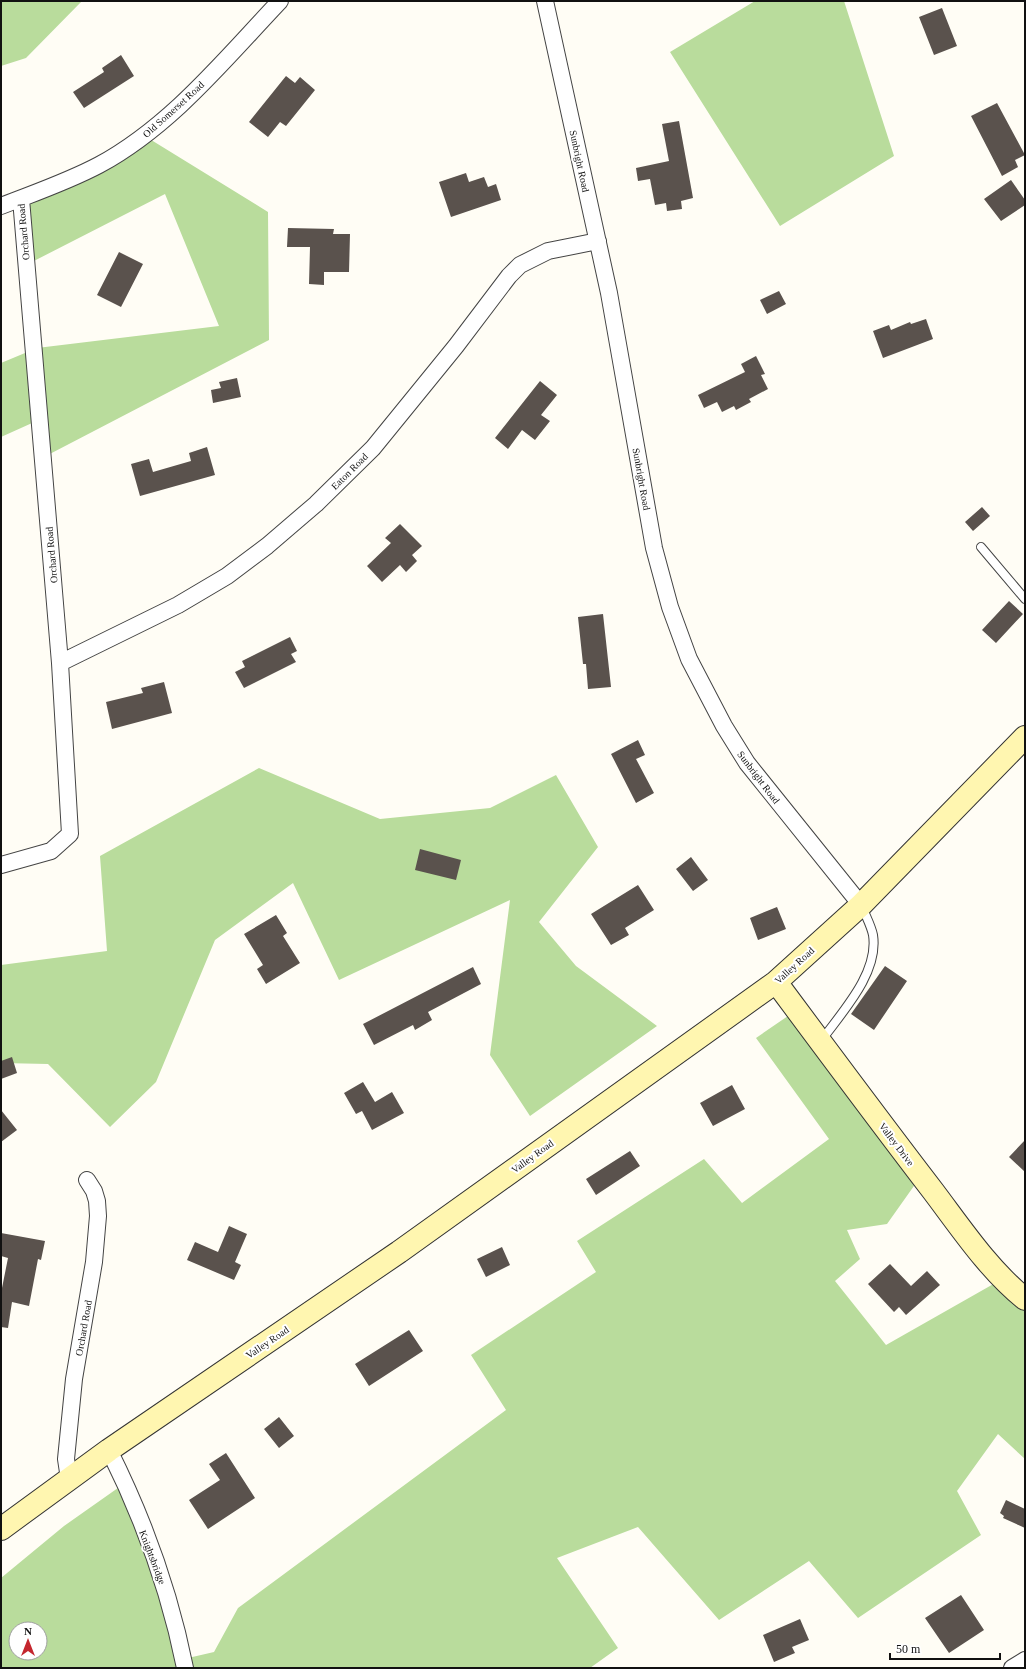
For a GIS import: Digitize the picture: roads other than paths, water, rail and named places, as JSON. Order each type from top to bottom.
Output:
[{"type":"main road","name":"Valley Road","points":[[1,1529],[109,1450],[399,1252],[776,982],[861,905],[1025,737]]},
{"type":"main road","name":"Valley Drive","points":[[776,982],[880,1122],[989,1264],[1014,1290],[1025,1299]]},
{"type":"street","name":"Old Somerset Road","points":[[1,206],[58,185],[99,165],[134,143],[161,122],[192,94],[280,1]]},
{"type":"street","name":"Sunbright Road","points":[[545,1],[609,293],[654,548],[670,607],[689,659],[724,726],[747,763],[861,905]]},
{"type":"street","name":"Orchard Road","points":[[1,865],[51,851],[70,834],[60,663],[21,199]]},
{"type":"street","name":"Eaton Road","points":[[60,663],[178,605],[227,576],[267,546],[316,504],[373,448],[456,346],[509,276],[520,266],[548,251],[598,241]]},
{"type":"street","name":"Orchard Road","points":[[69,1479],[66,1459],[74,1380],[94,1262],[98,1216],[97,1201],[94,1191],[87,1180]]},
{"type":"street","name":"Knightsbridge","points":[[109,1450],[123,1479],[166,1590],[177,1629],[185,1668]]},
{"type":"street","points":[[1012,1668],[1025,1660]]},
{"type":"lane","points":[[981,547],[1025,599]]},
{"type":"lane","points":[[820,1041],[852,999],[865,977],[872,955],[872,934],[861,905]]}]
